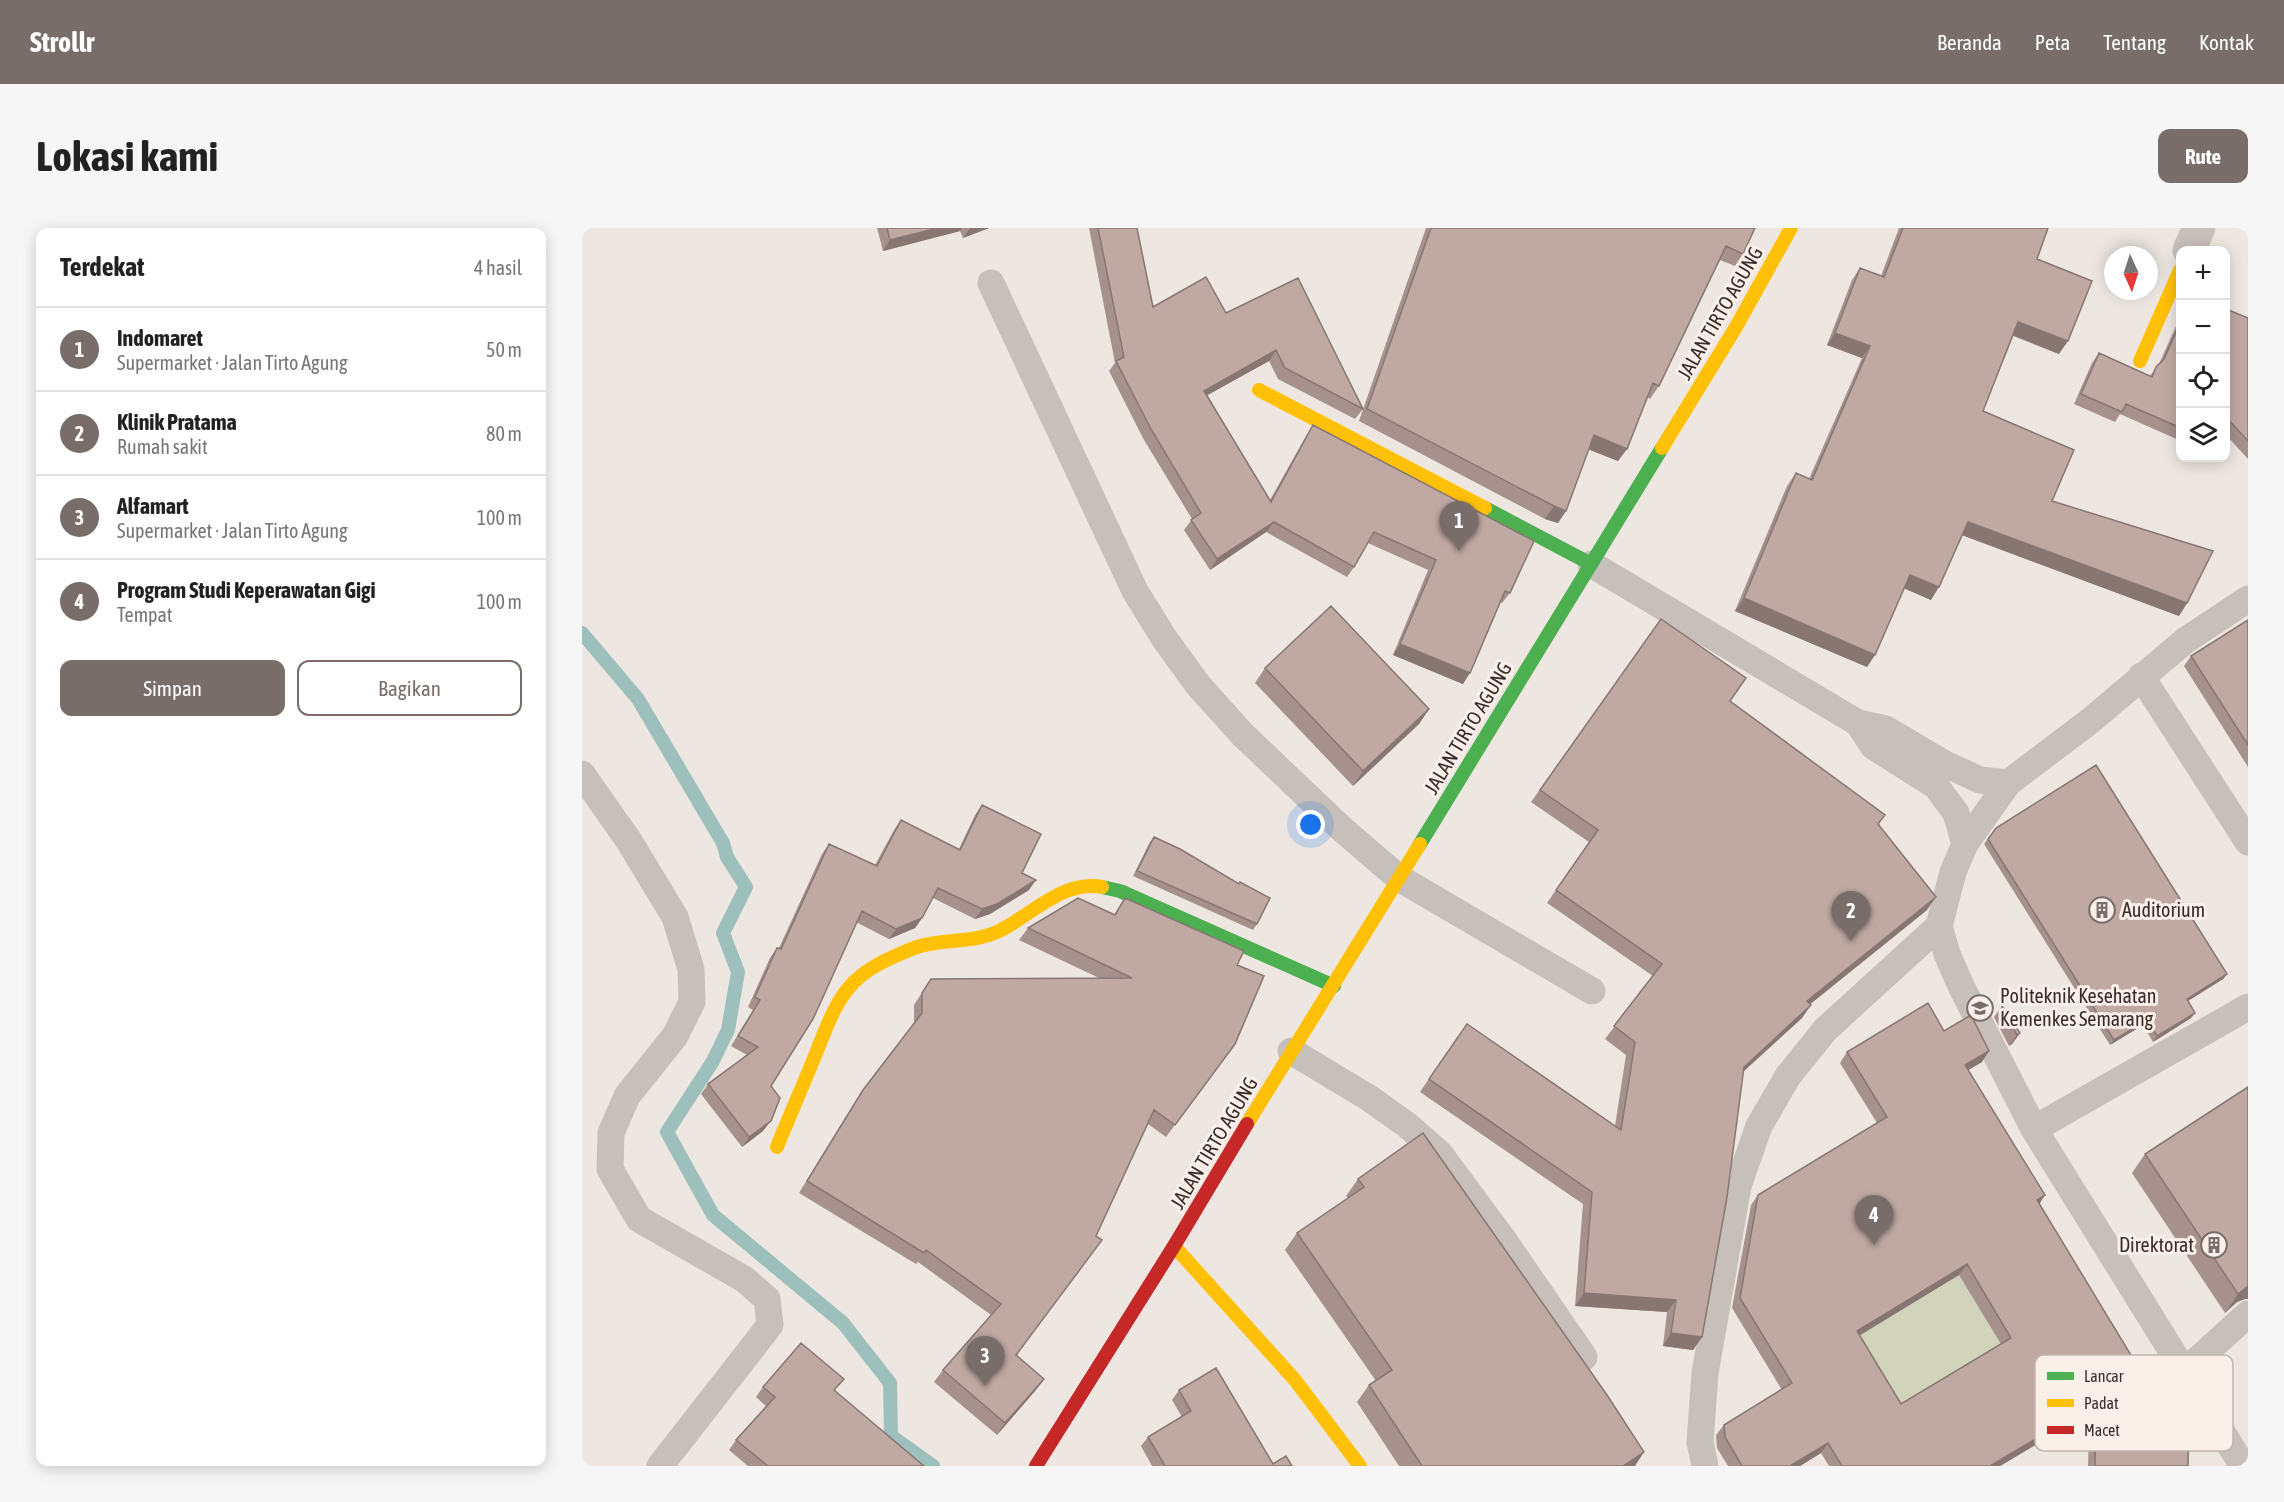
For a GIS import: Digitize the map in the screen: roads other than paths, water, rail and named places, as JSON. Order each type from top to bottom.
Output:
[{"type":"main road","name":"JALAN TIRTO AGUNG","points":[[1036,1466],[1174,1246],[1291,1051],[1334,986],[1736,327],[1791,228]]},
{"type":"main road","points":[[2140,361],[2176,281]]},
{"type":"main road","points":[[1259,390],[1591,564]]},
{"type":"main road","points":[[777,1147],[830,1019],[841,998],[854,982],[872,967],[917,947],[974,939],[998,931],[1066,890],[1094,886],[1120,891],[1334,986]]},
{"type":"main road","points":[[1174,1246],[1285,1366],[1332,1424],[1360,1466]]},
{"type":"street","points":[[2191,246],[2199,228]]},
{"type":"lane","points":[[990,283],[1135,591],[1164,638],[1198,685],[1244,735],[1343,830],[1399,878],[1592,991]]},
{"type":"lane","points":[[1591,564],[1858,723],[1886,729],[1945,764],[1980,780],[2008,783]]},
{"type":"lane","points":[[2174,1355],[2034,1129],[1962,988],[1947,954],[1939,926],[1953,872],[1965,844],[2008,783],[2090,721],[2186,640],[2248,599]]},
{"type":"lane","points":[[2141,676],[2248,842]]},
{"type":"lane","points":[[1858,723],[1873,746],[1936,786],[1956,813],[1965,844]]},
{"type":"lane","points":[[582,774],[629,841],[675,917],[692,969],[692,1002],[675,1036],[627,1096],[611,1133],[610,1169],[639,1219],[744,1279],[767,1299],[770,1325],[660,1466]]},
{"type":"lane","points":[[1705,1466],[1700,1442],[1705,1373],[1738,1186],[1759,1126],[1788,1077],[1825,1030],[1939,926]]},
{"type":"lane","points":[[2034,1129],[2248,1006]]},
{"type":"lane","points":[[1291,1051],[1369,1098],[1407,1125],[1440,1154],[1538,1288],[1584,1357]]},
{"type":"lane","points":[[2203,1355],[2248,1314]]},
{"type":"lane","points":[[2233,1451],[2241,1464]]},
{"type":"waterway","points":[[582,633],[638,699],[723,843],[727,857],[746,887],[723,933],[738,972],[728,1030],[713,1061],[667,1132],[713,1215],[843,1323],[890,1383],[891,1436],[933,1466]]},
{"type":"place","name":"Indomaret","points":[[1459,551]]},
{"type":"place","name":"Auditorium","points":[[2102,910]]},
{"type":"place","name":"Klinik Pratama","points":[[1851,941]]},
{"type":"place","name":"Politeknik Kesehatan Kemenkes Semarang","points":[[1980,1008]]},
{"type":"place","name":"Program Studi Keperawatan Gigi","points":[[1874,1245]]},
{"type":"place","name":"Direktorat","points":[[2214,1245]]},
{"type":"place","name":"Alfamart","points":[[985,1386]]}]
